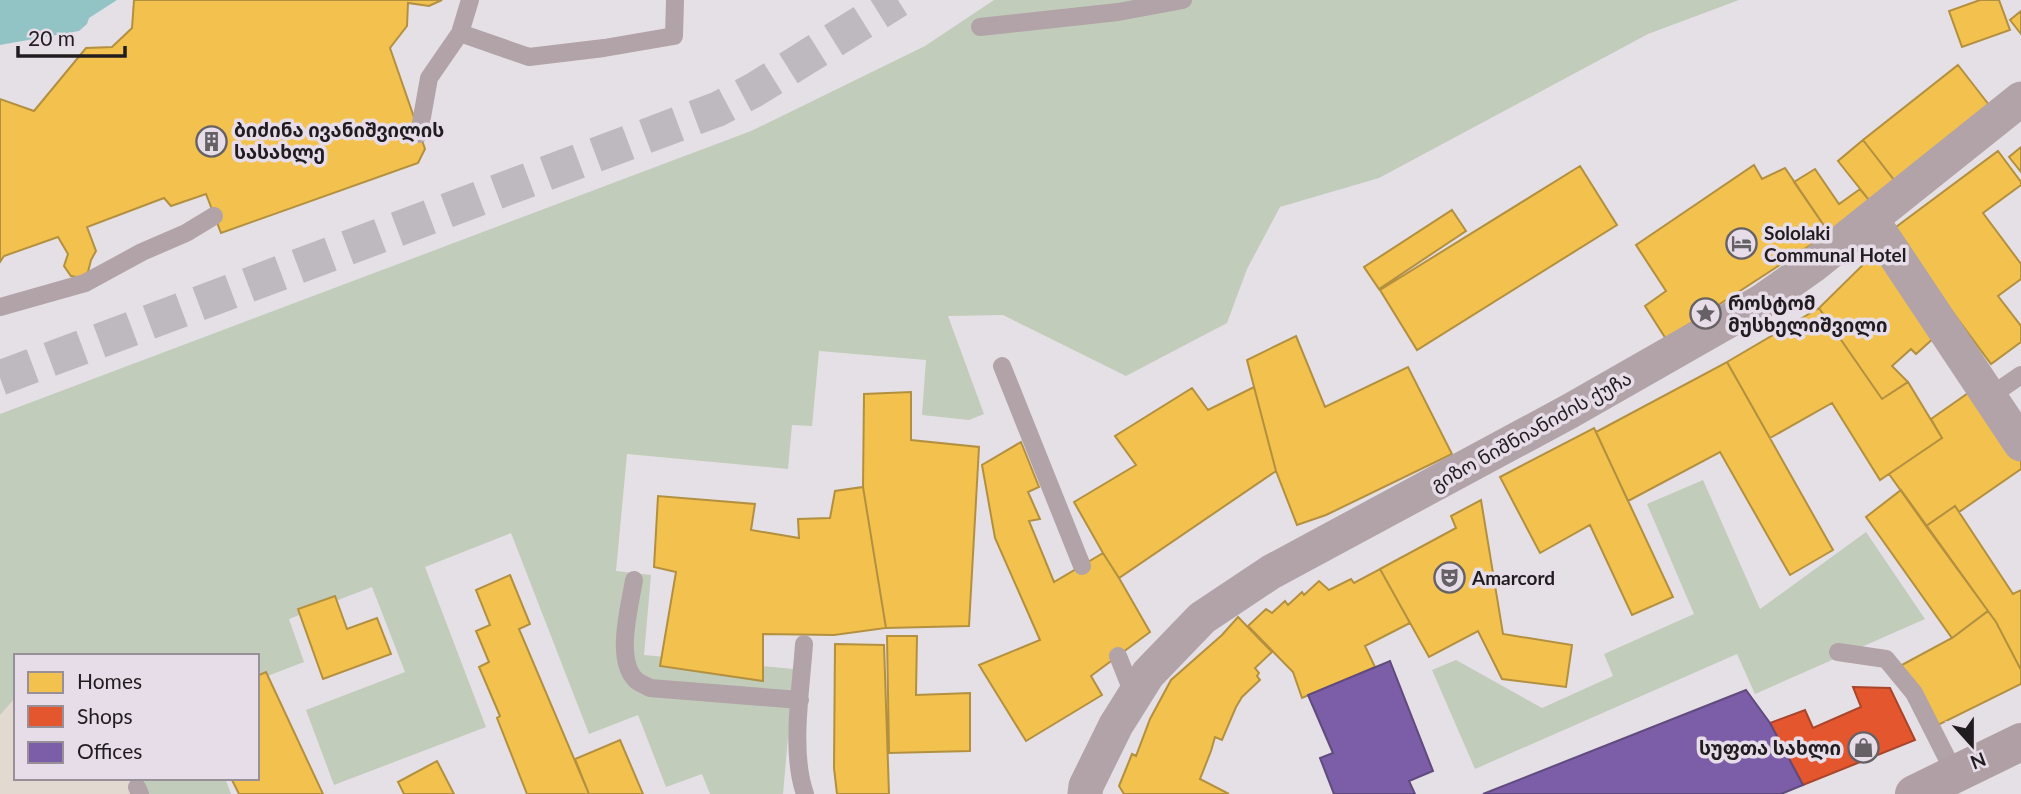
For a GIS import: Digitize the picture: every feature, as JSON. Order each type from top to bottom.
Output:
[{"type":"main road","points":[[1914,794],[2021,742]]},
{"type":"street","name":"გიზო ნიშნიანიძის ქუჩა","points":[[1085,794],[1086,786],[1116,724],[1134,695],[1148,674],[1202,618],[1271,572],[1570,411],[1761,302],[1812,266],[2021,99]]},
{"type":"street","points":[[1871,219],[2010,420]]},
{"type":"lane","points":[[419,134],[429,78],[460,33],[470,0]]},
{"type":"lane","points":[[460,33],[529,57],[604,48],[674,36],[675,0]]},
{"type":"lane","points":[[980,27],[1118,12],[1184,0]]},
{"type":"lane","points":[[0,307],[85,283],[142,252],[186,233],[214,216]]},
{"type":"lane","points":[[1002,366],[1082,566]]},
{"type":"lane","points":[[2010,420],[2021,374]]},
{"type":"lane","points":[[634,580],[625,661],[635,680],[649,688],[800,700]]},
{"type":"lane","points":[[804,644],[798,744],[799,776],[805,794]]},
{"type":"lane","points":[[1838,652],[1886,659],[1914,693],[1955,774]]},
{"type":"lane","points":[[1118,656],[1134,695]]},
{"type":"shaded area","points":[[14,699],[14,780],[144,780],[149,794],[0,794],[0,715]]},
{"type":"green space","points":[[994,0],[1739,0],[1648,34],[1379,178],[1280,207],[1247,269],[1227,323],[1126,376],[1003,315],[948,316],[984,414],[969,420],[922,415],[926,360],[819,351],[812,426],[792,425],[788,469],[627,454],[616,571],[651,575],[644,655],[794,669],[783,794],[710,794],[702,774],[666,787],[638,715],[589,734],[511,533],[425,567],[486,727],[334,785],[306,710],[405,672],[372,587],[289,619],[304,662],[259,679],[259,654],[14,654],[14,699],[0,715],[0,414],[751,131],[925,46]]},
{"type":"green space","points":[[1703,480],[1760,609],[1866,532],[1925,619],[1755,694],[1737,654],[1475,769],[1432,670],[1456,660],[1542,708],[1613,676],[1604,654],[1694,614],[1647,504]]},
{"type":"green space","points":[[144,780],[226,780],[231,794],[149,794]]},
{"type":"water","points":[[0,0],[117,0],[89,18],[79,31],[0,45]]},
{"type":"building: Homes","name":"ბიძინა ივანიშვილის სასახლე","points":[[134,0],[442,0],[429,6],[408,3],[407,26],[390,48],[425,149],[418,163],[221,233],[206,194],[171,206],[164,198],[87,227],[96,251],[88,272],[81,278],[71,276],[64,266],[68,254],[58,237],[4,256],[0,262],[0,99],[34,111],[86,48],[112,47],[132,28]]},
{"type":"building: Homes","points":[[1980,0],[1999,0],[2010,30],[1962,47],[1949,11]]},
{"type":"building: Homes","points":[[2021,11],[2021,34],[2010,20]]},
{"type":"building: Homes","points":[[1958,65],[1993,110],[1898,185],[1863,140]]},
{"type":"building: Homes","points":[[1863,140],[1898,185],[1873,205],[1838,161]]},
{"type":"building: Homes","points":[[2021,147],[2021,172],[2009,157]]},
{"type":"building: Homes","points":[[1998,151],[2021,185],[1983,213],[2021,264],[2021,279],[1998,296],[2021,326],[2021,342],[1991,364],[1892,230]]},
{"type":"building: Homes","points":[[1754,165],[1762,179],[1785,168],[1829,233],[1666,339],[1645,306],[1666,291],[1636,245]]},
{"type":"building: Homes","points":[[1580,166],[1617,225],[1417,350],[1380,290]]},
{"type":"building: Homes","points":[[1815,169],[1839,204],[1860,189],[1873,205],[1829,233],[1794,182]]},
{"type":"building: Homes","points":[[1452,210],[1466,231],[1379,289],[1364,267]]},
{"type":"building: Homes","points":[[1878,250],[1936,336],[1916,354],[1911,349],[1892,366],[1908,382],[1882,399],[1819,308]]},
{"type":"building: Homes","points":[[1819,308],[1882,399],[1908,382],[1942,438],[1880,480],[1832,403],[1770,438],[1727,362]]},
{"type":"building: Homes","points":[[1296,336],[1325,407],[1408,367],[1452,454],[1326,515],[1297,525],[1276,471],[1247,360]]},
{"type":"building: Homes","points":[[1727,362],[1833,550],[1790,575],[1720,452],[1628,501],[1596,432]]},
{"type":"building: Homes","points":[[1254,387],[1276,471],[1119,578],[1074,502],[1136,465],[1115,436],[1192,388],[1208,410]]},
{"type":"building: Homes","points":[[1974,389],[2021,457],[2021,469],[1959,512],[1955,506],[1926,526],[1889,474],[1942,438],[1931,419]]},
{"type":"building: Homes","points":[[911,392],[911,440],[979,447],[969,626],[886,628],[863,487],[864,394]]},
{"type":"building: Homes","points":[[1594,428],[1673,597],[1632,615],[1590,525],[1540,553],[1500,477]]},
{"type":"building: Homes","points":[[1021,442],[1039,487],[1028,492],[1040,519],[1029,521],[1054,582],[1103,553],[1150,632],[1091,676],[1102,695],[1026,741],[979,665],[1040,640],[995,538],[982,465]]},
{"type":"building: Homes","points":[[863,487],[886,628],[834,635],[763,634],[763,681],[660,666],[676,572],[654,567],[658,496],[755,504],[751,530],[799,538],[798,519],[830,518],[835,491]]},
{"type":"building: Homes","points":[[1901,490],[1988,611],[1952,638],[1866,517]]},
{"type":"building: Homes","points":[[1481,500],[1503,634],[1572,645],[1566,687],[1502,679],[1478,631],[1429,657],[1380,569],[1456,528],[1451,516]]},
{"type":"building: Homes","points":[[1955,506],[2013,594],[2021,590],[2021,670],[1996,622],[1926,526]]},
{"type":"building: Homes","points":[[1380,569],[1410,623],[1365,646],[1375,667],[1302,698],[1293,672],[1248,626],[1266,609],[1272,613],[1285,601],[1288,605],[1319,581],[1329,590],[1351,579],[1354,583]]},
{"type":"building: Homes","points":[[510,575],[530,624],[519,629],[589,794],[527,794],[497,718],[500,716],[479,667],[489,662],[476,631],[490,625],[476,590]]},
{"type":"building: Homes","points":[[335,596],[347,629],[377,618],[391,654],[323,679],[298,609]]},
{"type":"building: Homes","points":[[1988,611],[2021,670],[2021,684],[1934,727],[1900,666],[1952,638]]},
{"type":"building: Homes","points":[[1238,617],[1272,652],[1255,668],[1260,680],[1242,697],[1222,740],[1215,737],[1200,779],[1229,794],[1124,794],[1119,786],[1132,754],[1136,756],[1150,719],[1171,680],[1222,635]]},
{"type":"building: Homes","points":[[887,636],[917,636],[916,695],[970,693],[970,751],[889,753]]},
{"type":"building: Homes","points":[[835,644],[884,645],[889,794],[837,794],[834,768]]},
{"type":"building: Homes","points":[[266,672],[323,794],[239,794],[232,780],[259,780],[259,675]]},
{"type":"building: Homes","points":[[620,740],[643,794],[589,794],[575,759]]},
{"type":"building: Homes","points":[[437,761],[454,794],[404,794],[398,782]]},
{"type":"building: Shops","points":[[1853,687],[1890,688],[1915,740],[1803,785],[1770,723],[1805,710],[1813,728],[1861,707]]},
{"type":"building: Offices","points":[[1390,661],[1433,771],[1409,781],[1415,794],[1334,794],[1320,758],[1333,753],[1308,695]]},
{"type":"building: Offices","points":[[1746,690],[1770,723],[1803,785],[1781,794],[1483,794]]},
{"type":"tunnel","points":[[0,378],[718,109],[754,90],[898,0]]},
{"type":"place","name":"ბიძინა ივანიშვილის სასახლე","points":[[211,141]]},
{"type":"place","name":"Sololaki Communal Hotel","points":[[1741,244]]},
{"type":"place","name":"როსტომ მუსხელიშვილი","points":[[1705,314]]},
{"type":"place","name":"Amarcord","points":[[1449,578]]},
{"type":"place","name":"სუფთა სახლი","points":[[1864,748]]}]
